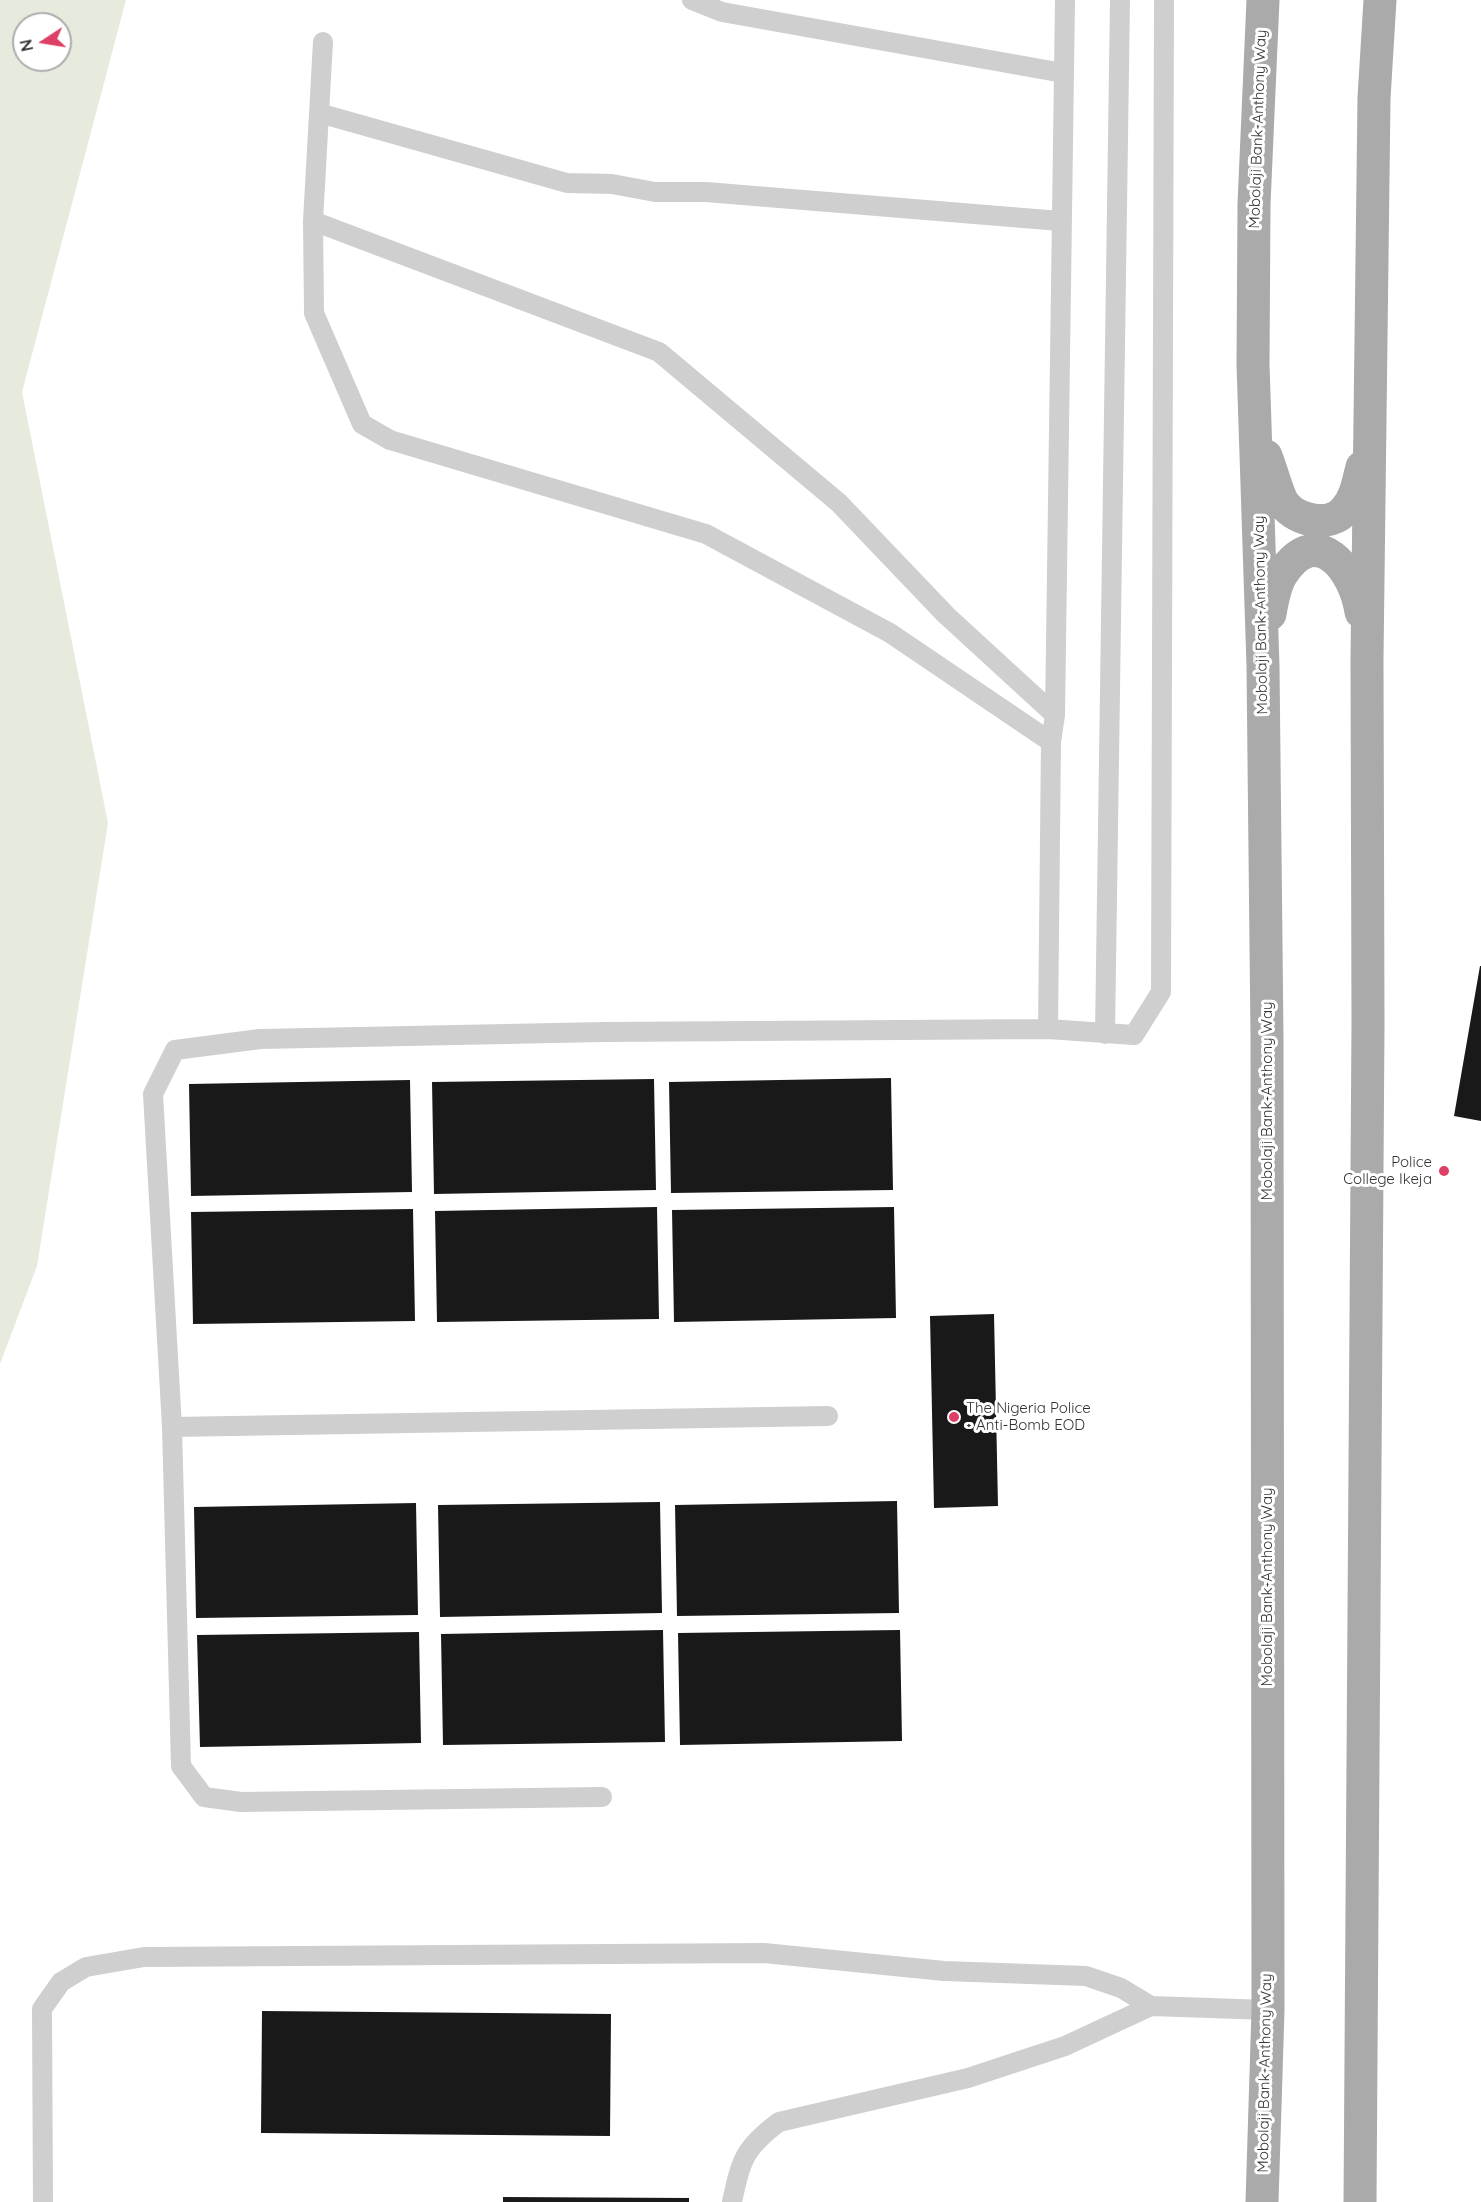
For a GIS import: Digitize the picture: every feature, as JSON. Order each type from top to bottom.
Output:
[{"type":"main road","name":"Mobolaji Bank-Anthony Way","points":[[1262,2202],[1268,2010],[1267,1038],[1263,666],[1253,364],[1254,204],[1263,0]]},
{"type":"main road","points":[[1360,2202],[1368,1034],[1367,659],[1374,98],[1380,0]]},
{"type":"main road","points":[[1256,436],[1275,476],[1283,503],[1295,514],[1310,520],[1328,520],[1344,511],[1356,493],[1371,427]]},
{"type":"main road","points":[[1263,666],[1270,612],[1281,575],[1300,555],[1313,550],[1326,553],[1340,562],[1350,578],[1359,599],[1367,659]]},
{"type":"lane","points":[[692,0],[722,12],[1063,73]]},
{"type":"lane","points":[[1048,1029],[1051,742],[1055,715],[1060,221],[1065,0]]},
{"type":"lane","points":[[1105,1034],[1120,0]]},
{"type":"lane","points":[[602,1797],[241,1802],[204,1797],[181,1766],[171,1427],[153,1094],[175,1050],[272,1039],[604,1032],[1048,1029],[1134,1035],[1161,992],[1164,0]]},
{"type":"lane","points":[[323,42],[313,221],[314,313],[362,424],[390,440],[706,534],[890,633],[1051,742]]},
{"type":"lane","points":[[319,113],[567,183],[612,184],[655,192],[706,192],[1060,221]]},
{"type":"lane","points":[[313,221],[658,352],[839,503],[946,615],[1055,715]]},
{"type":"lane","points":[[171,1427],[828,1416]]},
{"type":"lane","points":[[43,2202],[42,2009],[61,1982],[86,1967],[156,1956],[764,1953],[944,1971],[1086,1976],[1121,1988],[1151,2006]]},
{"type":"lane","points":[[732,2202],[739,2168],[753,2141],[779,2122],[968,2078],[1065,2046],[1151,2006],[1268,2010]]},
{"type":"shaded area","points":[[0,0],[126,0],[22,392],[108,823],[37,1266],[0,1364]]},
{"type":"building","points":[[1481,966],[1481,1121],[1454,1116]]},
{"type":"building","points":[[891,1078],[893,1190],[671,1193],[669,1082]]},
{"type":"building","points":[[654,1079],[656,1190],[434,1194],[432,1082]]},
{"type":"building","points":[[410,1080],[412,1192],[191,1196],[189,1084]]},
{"type":"building","points":[[657,1207],[659,1319],[437,1322],[435,1211]]},
{"type":"building","points":[[894,1207],[896,1318],[674,1322],[672,1210]]},
{"type":"building","points":[[413,1209],[415,1321],[193,1324],[191,1212]]},
{"type":"building","points":[[994,1314],[998,1506],[934,1508],[930,1316]]},
{"type":"building","points":[[897,1501],[899,1613],[677,1616],[675,1505]]},
{"type":"building","points":[[660,1502],[662,1613],[440,1617],[438,1505]]},
{"type":"building","points":[[416,1503],[418,1615],[196,1618],[194,1507]]},
{"type":"building","points":[[663,1630],[665,1742],[443,1745],[441,1634]]},
{"type":"building","points":[[900,1630],[902,1741],[680,1745],[678,1633]]},
{"type":"building","points":[[419,1632],[421,1743],[200,1747],[197,1635]]},
{"type":"building","points":[[262,2011],[611,2014],[610,2136],[261,2133]]},
{"type":"building","points":[[503,2197],[689,2198],[689,2202],[503,2202]]},
{"type":"place","name":"Police College Ikeja","points":[[1444,1171]]},
{"type":"place","name":"The Nigeria Police - Anti-Bomb EOD","points":[[954,1417]]}]
